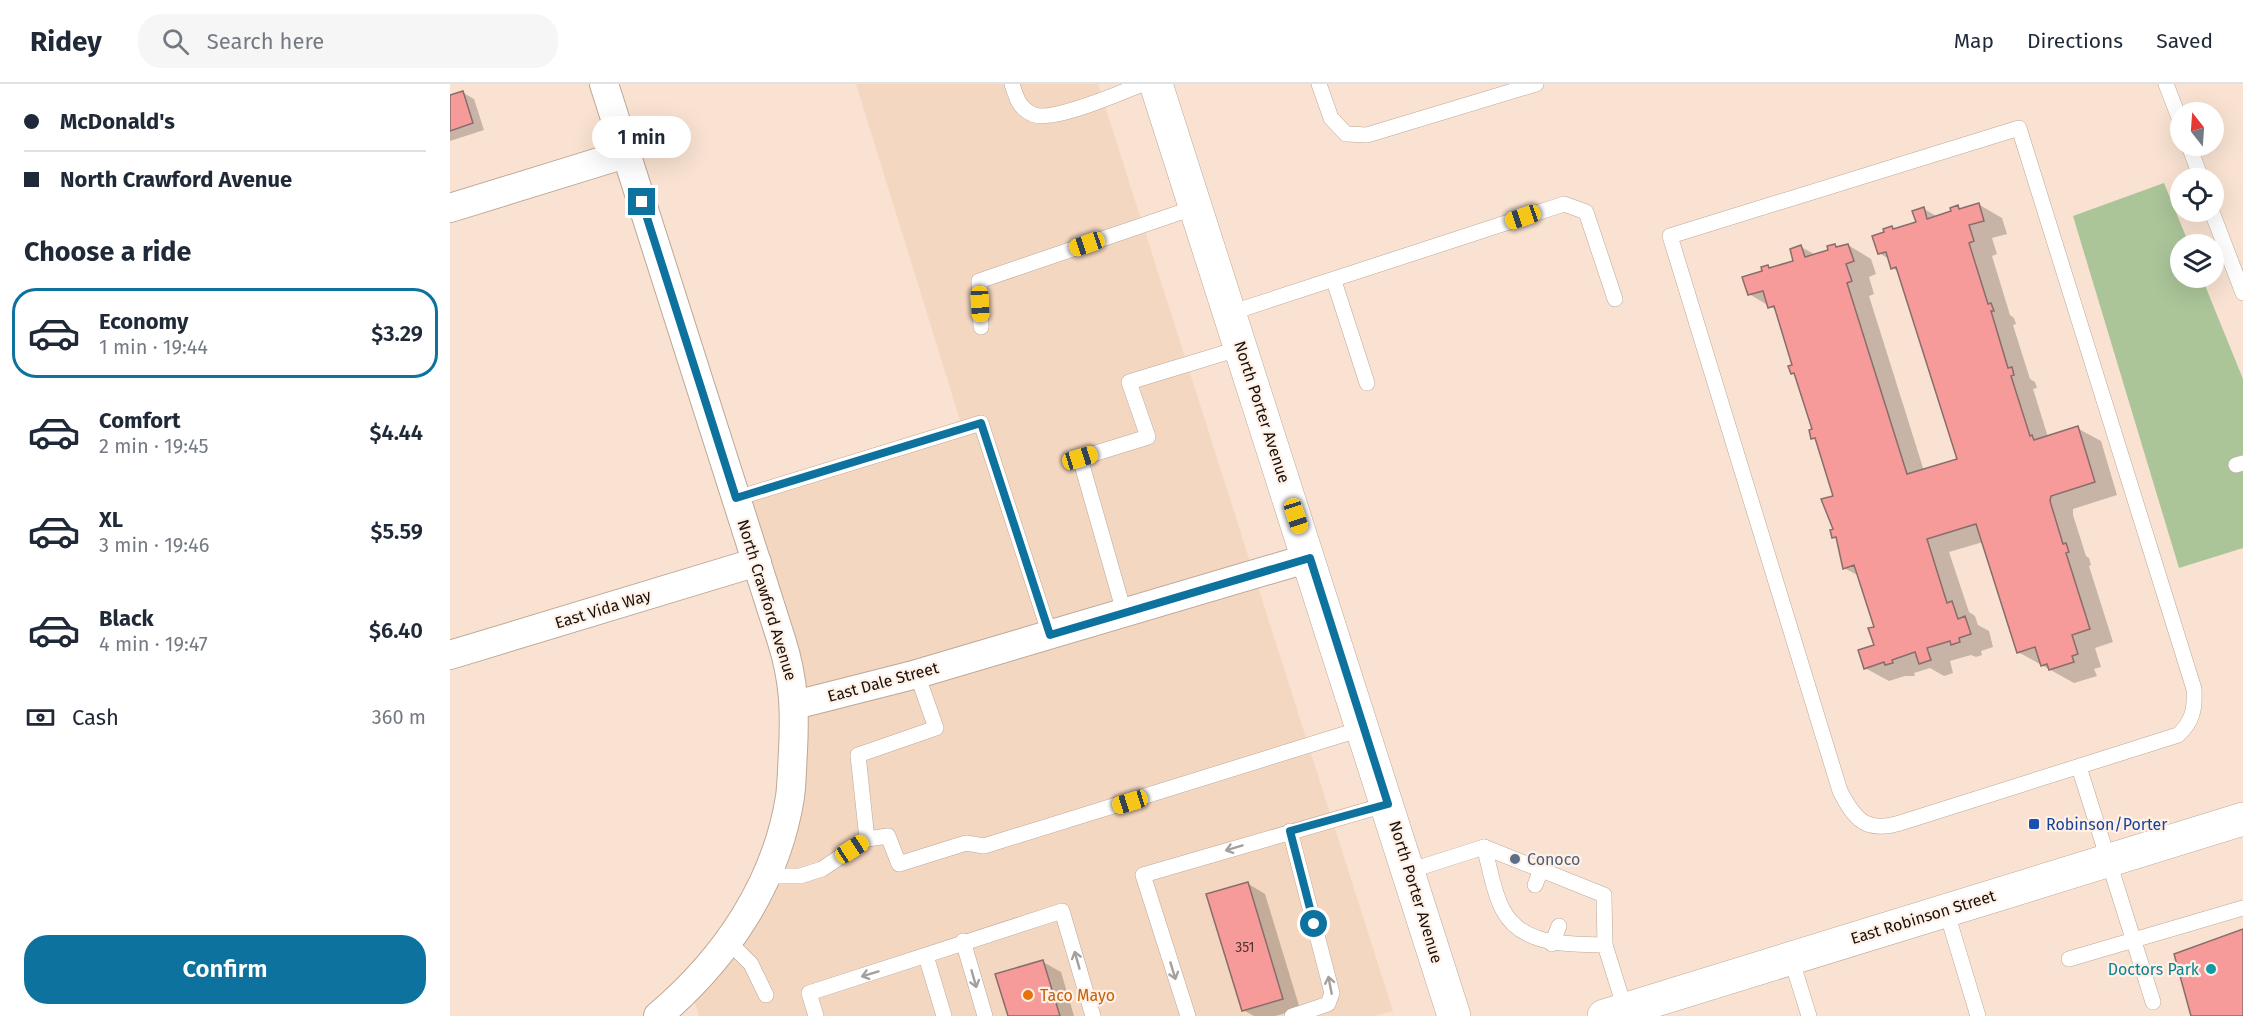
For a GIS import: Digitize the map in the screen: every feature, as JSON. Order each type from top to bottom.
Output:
[{"type":"main road","name":"North Porter Avenue","points":[[1156,84],[1310,558],[1455,1016]]},
{"type":"main road","name":"East Robinson Street","points":[[1615,1013],[2243,819]]},
{"type":"street","name":"North Crawford Avenue","points":[[604,84],[792,673],[795,705]]},
{"type":"street","points":[[450,208],[625,154]]},
{"type":"street","name":"East Dale Street","points":[[795,705],[917,674],[1310,558]]},
{"type":"street","name":"East Vida Way","points":[[450,655],[757,562]]},
{"type":"street","points":[[658,1016],[711,966],[729,942],[766,876],[790,796],[795,705]]},
{"type":"lane","points":[[1012,84],[1019,105],[1033,115],[1052,115],[1143,84]]},
{"type":"lane","points":[[1319,84],[1331,118],[1346,134],[1367,135],[1536,84]]},
{"type":"lane","points":[[2166,84],[2173,102]]},
{"type":"lane","points":[[2019,128],[2194,689],[2195,705],[2191,723],[2178,735],[2079,767],[1885,828],[1871,826],[1857,819],[1840,791],[1670,236],[2019,128]]},
{"type":"lane","points":[[1230,313],[1334,281],[1564,204],[1586,212],[1615,299]]},
{"type":"lane","points":[[981,327],[979,281],[1196,207]]},
{"type":"lane","points":[[2216,222],[2243,293]]},
{"type":"lane","points":[[1334,281],[1367,383]]},
{"type":"lane","points":[[1124,612],[1080,458],[1148,436],[1129,382],[1241,348]]},
{"type":"lane","points":[[736,498],[981,423],[1050,635]]},
{"type":"lane","points":[[867,839],[858,755],[936,728],[917,674]]},
{"type":"lane","points":[[766,876],[800,876],[822,869],[867,839],[888,836],[899,864],[966,843],[984,846],[1364,728]]},
{"type":"lane","points":[[2079,767],[2153,1002]]},
{"type":"lane","points":[[1188,1016],[1143,875],[1388,804]]},
{"type":"lane","points":[[1290,831],[1332,993],[1328,1004],[1292,1016]]},
{"type":"lane","points":[[1484,847],[1503,911],[1520,929],[1552,944],[1605,945]]},
{"type":"lane","points":[[1409,871],[1484,847],[1538,877],[1573,891],[1604,895],[1605,945],[1615,1013]]},
{"type":"lane","points":[[2069,959],[2243,908]]},
{"type":"lane","points":[[1946,910],[1978,1016]]},
{"type":"lane","points":[[816,1016],[809,993],[926,957],[963,941],[1062,911],[1093,1016]]},
{"type":"lane","points":[[1520,929],[1525,914]]},
{"type":"lane","points":[[1552,944],[1559,926]]},
{"type":"lane","points":[[963,941],[985,1016]]},
{"type":"lane","points":[[729,942],[751,964],[766,995]]},
{"type":"lane","points":[[926,957],[944,1016]]},
{"type":"lane","points":[[1791,958],[1809,1016]]},
{"type":"shaded area","points":[[856,84],[1098,84],[1393,1011],[1374,1016],[699,1016],[692,994],[721,963],[805,736],[744,503],[964,433]]},
{"type":"green space","points":[[2164,183],[2170,198],[2170,222],[2180,222],[2185,234],[2170,234],[2170,288],[2206,288],[2243,379],[2243,548],[2179,568],[2073,216]]},
{"type":"building","points":[[463,91],[473,123],[450,131],[450,95]]},
{"type":"building","points":[[1979,203],[1984,221],[1969,225],[1974,241],[1969,243],[1988,304],[1991,303],[1994,311],[1991,311],[2008,368],[2012,367],[2014,375],[2011,376],[2030,436],[2032,435],[2034,440],[2078,426],[2095,482],[2051,496],[2050,501],[2063,544],[2066,543],[2069,552],[2066,553],[2090,629],[2072,635],[2078,654],[2072,656],[2074,662],[2049,670],[2047,664],[2041,666],[2035,647],[2017,653],[1976,524],[1927,539],[1947,603],[1952,601],[1958,619],[1965,616],[1971,634],[1959,638],[1960,642],[1951,645],[1950,641],[1927,648],[1931,660],[1919,664],[1915,652],[1892,660],[1893,663],[1885,665],[1884,662],[1864,669],[1858,650],[1874,645],[1868,628],[1874,627],[1854,565],[1843,569],[1836,537],[1832,538],[1830,530],[1833,529],[1821,499],[1833,496],[1815,438],[1811,439],[1809,430],[1812,429],[1794,373],[1791,374],[1788,366],[1792,365],[1774,306],[1768,308],[1763,291],[1748,295],[1742,277],[1762,271],[1761,267],[1768,265],[1769,268],[1793,261],[1790,249],[1801,245],[1805,257],[1828,250],[1827,246],[1835,244],[1836,247],[1848,244],[1854,261],[1846,264],[1852,281],[1847,283],[1907,474],[1957,459],[1896,267],[1891,269],[1886,252],[1878,254],[1872,236],[1892,226],[1893,229],[1916,222],[1912,211],[1924,207],[1927,219],[1951,211],[1950,208],[1958,205],[1959,209]]},
{"type":"building","points":[[1248,882],[1283,999],[1242,1011],[1206,894]]},
{"type":"building","name":"Doctors Park","points":[[2243,929],[2243,1016],[2191,1016],[2174,954]]},
{"type":"building","name":"Taco Mayo","points":[[1043,960],[1060,1016],[1008,1016],[995,974]]},
{"type":"place","name":"Robinson/Porter","points":[[2034,824]]},
{"type":"place","name":"Conoco","points":[[1515,859]]},
{"type":"place","name":"Doctors Park","points":[[2211,969]]},
{"type":"place","name":"Taco Mayo","points":[[1028,995]]},
{"type":"route","points":[[642,202],[736,498],[981,423],[1050,635],[1310,558],[1388,804],[1290,831],[1314,924]]}]
